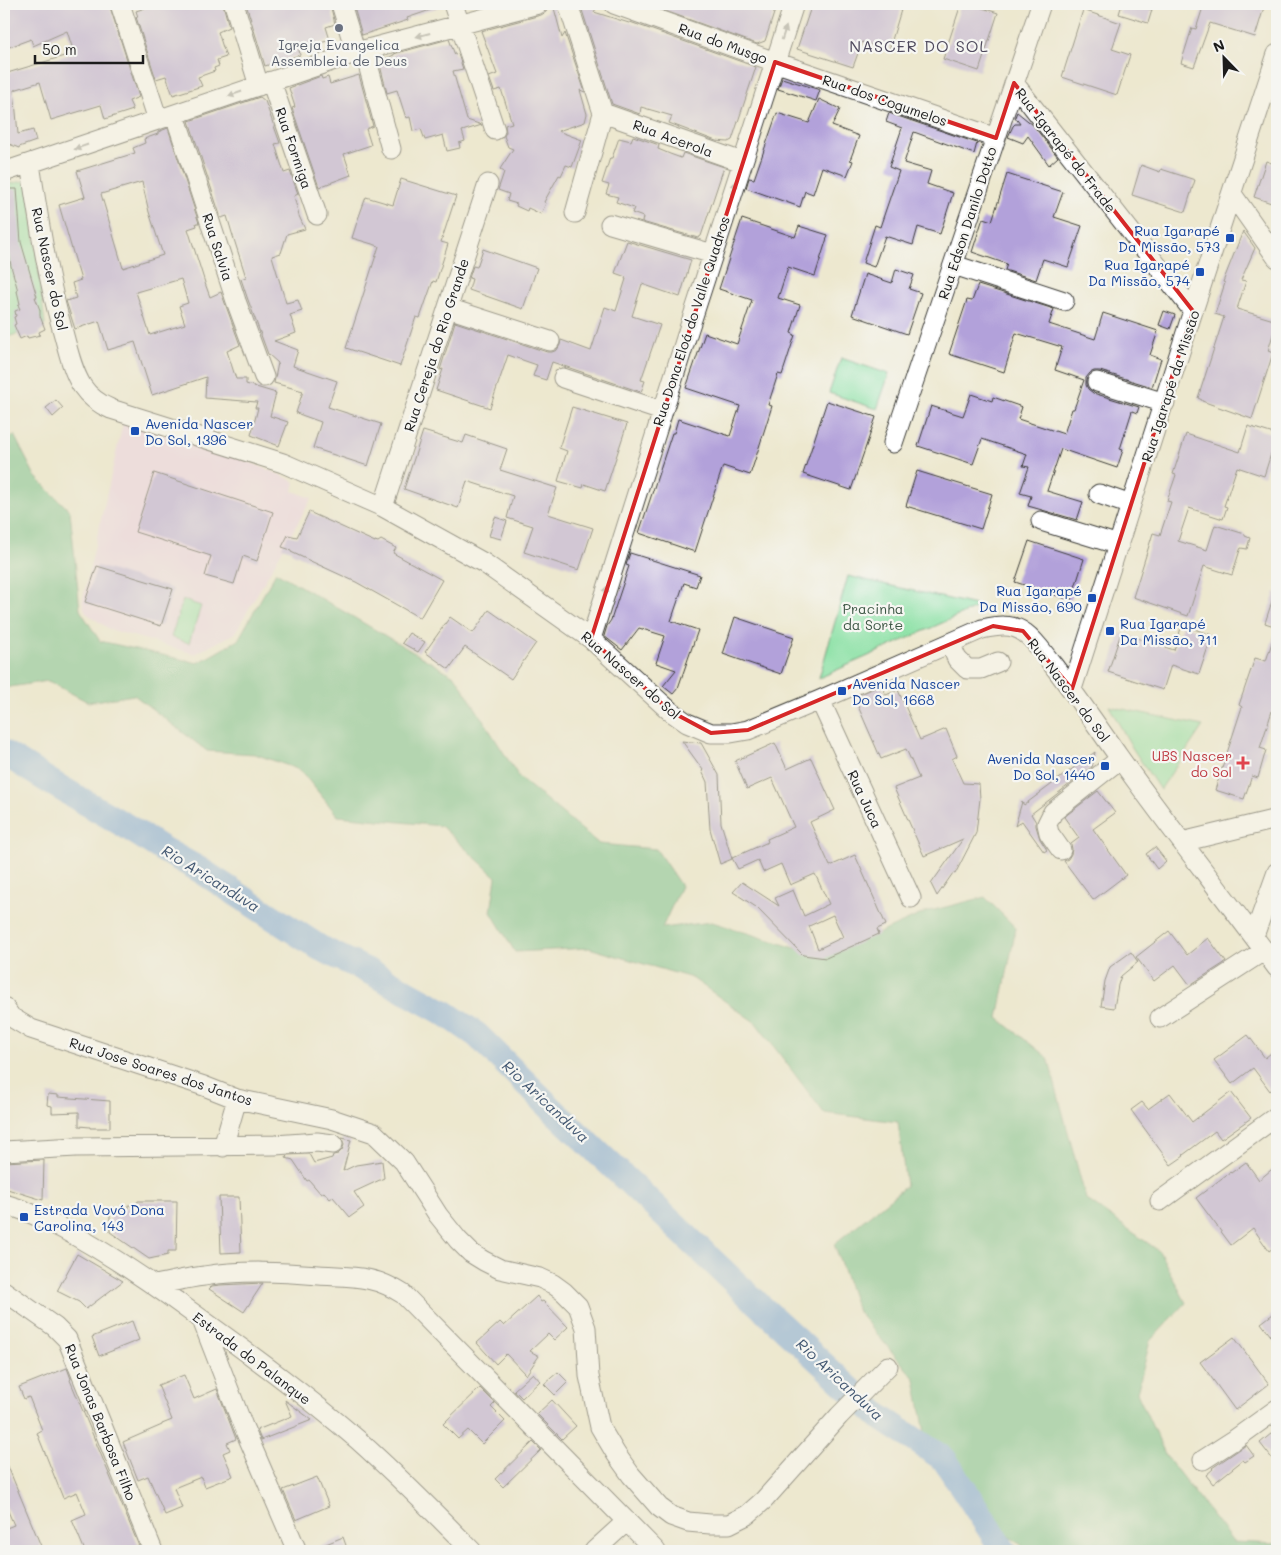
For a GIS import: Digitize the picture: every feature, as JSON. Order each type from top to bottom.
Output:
[{"type":"street","name":"Rua Salvia","points":[[120,4],[167,118],[264,377]]},
{"type":"street","name":"Rua Formiga","points":[[234,4],[317,215]]},
{"type":"street","points":[[341,4],[360,52],[391,149]]},
{"type":"street","points":[[454,4],[496,130]]},
{"type":"street","points":[[4,172],[360,52],[538,4]]},
{"type":"street","points":[[568,4],[604,113],[575,213]]},
{"type":"street","name":"Rua do Musgo","points":[[614,4],[775,62]]},
{"type":"street","name":"Rua Dona Eloá do Valle Quadros","points":[[591,639],[662,410],[794,4]]},
{"type":"street","name":"Rua Edson Danilo Dotto","points":[[894,443],[1041,4]]},
{"type":"street","name":"Rua Igarapé da Missão","points":[[1072,689],[1277,54]]},
{"type":"street","name":"Rua dos Cogumelos","points":[[775,62],[996,138]]},
{"type":"street","name":"Rua Igarapé do Frade","points":[[1014,83],[1193,311]]},
{"type":"street","name":"Rua Acerola","points":[[604,113],[742,162]]},
{"type":"street","name":"Rua Nascer do Sol","points":[[30,164],[40,231],[54,301],[70,356],[82,385],[100,405],[283,463],[383,507],[484,563],[591,639],[670,711],[687,723],[711,733],[731,733],[748,730],[982,629],[1004,626],[1023,631],[1033,639],[1072,689],[1120,759],[1277,968]]},
{"type":"street","name":"Rua Cereja do Rio Grande","points":[[383,507],[488,184]]},
{"type":"street","points":[[1232,194],[1277,258]]},
{"type":"street","points":[[610,224],[713,254]]},
{"type":"street","points":[[954,265],[1064,301]]},
{"type":"street","points":[[448,308],[550,341]]},
{"type":"street","points":[[563,378],[662,410]]},
{"type":"street","points":[[1097,382],[1164,403]]},
{"type":"street","points":[[1099,494],[1132,505]]},
{"type":"street","points":[[1041,520],[1119,545]]},
{"type":"street","points":[[950,643],[958,659],[967,669],[981,669],[998,662]]},
{"type":"street","name":"Rua Juca","points":[[820,700],[911,898]]},
{"type":"street","points":[[1061,850],[1049,833],[1047,824],[1053,812],[1120,759]]},
{"type":"street","points":[[1182,842],[1277,819]]},
{"type":"street","points":[[1160,1018],[1259,943],[1277,872]]},
{"type":"street","name":"Rua Jose Soares dos Jantos","points":[[4,1007],[11,1017],[32,1028],[237,1099],[332,1119],[374,1133],[404,1162],[438,1215],[458,1240],[472,1253],[500,1269],[540,1278],[553,1284],[578,1306],[586,1328],[589,1376],[600,1426],[631,1475],[659,1507],[671,1516],[688,1522],[710,1524],[730,1524],[747,1516],[888,1366]]},
{"type":"street","points":[[222,1147],[237,1099]]},
{"type":"street","points":[[1160,1201],[1277,1116]]},
{"type":"street","points":[[4,1150],[76,1147],[275,1146],[317,1142],[333,1144]]},
{"type":"street","name":"Estrada do Palanque","points":[[4,1204],[14,1206],[44,1220],[120,1262],[155,1285],[284,1380],[357,1440],[431,1508],[472,1551]]},
{"type":"street","points":[[155,1285],[204,1276],[237,1273],[285,1273],[367,1278],[384,1283],[403,1294],[656,1551]]},
{"type":"street","name":"Rua Jonas Barbosa Filho","points":[[4,1291],[55,1327],[67,1338],[153,1551]]},
{"type":"street","points":[[202,1320],[243,1426],[297,1551]]},
{"type":"street","points":[[1203,1460],[1277,1408]]},
{"type":"street","points":[[594,1551],[627,1521]]},
{"type":"highlighted area","points":[[775,62],[996,138],[1014,83],[1193,311],[1072,689],[1023,631],[993,626],[748,730],[711,733],[670,711],[591,639]]},
{"type":"shaded area","points":[[123,423],[222,451],[295,482],[293,491],[312,498],[235,633],[195,654],[109,629],[86,613],[82,602]]},
{"type":"green space","points":[[28,180],[45,325],[4,338],[4,185]]},
{"type":"green space","points":[[841,358],[889,374],[877,409],[829,393]]},
{"type":"green space","points":[[14,435],[35,476],[70,511],[80,610],[100,641],[198,663],[238,640],[276,572],[456,677],[519,777],[599,844],[656,849],[681,886],[662,928],[712,922],[808,952],[833,954],[926,912],[985,897],[1016,928],[998,1018],[1048,1058],[1086,1199],[1159,1251],[1186,1303],[1150,1341],[1137,1393],[1166,1456],[1233,1542],[1277,1544],[1277,1551],[1029,1551],[995,1525],[927,1443],[915,1379],[858,1312],[834,1244],[906,1186],[898,1122],[824,1113],[756,1023],[692,978],[589,948],[515,952],[491,912],[496,877],[441,826],[338,816],[300,770],[255,754],[207,751],[134,695],[88,702],[48,681],[4,688],[4,443]]},
{"type":"green space","name":"Pracinha da Sorte","points":[[848,576],[980,606],[819,678]]},
{"type":"green space","points":[[183,600],[201,606],[189,643],[171,637]]},
{"type":"green space","points":[[1109,706],[1203,726],[1160,790],[1133,749]]},
{"type":"building","points":[[4,4],[109,4],[139,97],[129,101],[133,110],[105,119],[101,105],[51,120],[40,82],[14,90],[18,134],[33,130],[36,141],[19,148],[4,142],[6,134],[4,133],[4,74],[74,53],[67,31],[33,46],[31,39],[4,49]]},
{"type":"building","points":[[144,4],[223,4],[229,27],[218,32],[226,57],[217,60],[219,66],[214,68],[215,71],[198,77],[202,86],[173,95],[166,76],[156,79],[136,17],[138,17],[136,11],[145,8]]},
{"type":"building","points":[[246,4],[330,4],[335,24],[326,27],[330,40],[299,50],[300,55],[265,66]]},
{"type":"building","points":[[353,4],[441,4],[442,6],[407,18],[408,20],[362,35]]},
{"type":"building","points":[[549,4],[554,8],[562,38],[565,33],[585,92],[580,90],[587,114],[585,122],[558,131],[582,140],[572,167],[566,165],[561,176],[559,175],[544,202],[546,203],[541,214],[528,208],[527,211],[516,206],[517,204],[507,201],[509,194],[498,190],[504,172],[500,169],[513,149],[508,147],[504,136],[506,132],[505,125],[512,123],[501,89],[494,91],[489,77],[497,74],[481,31],[541,15],[546,12]]},
{"type":"building","points":[[646,4],[777,4],[765,41],[757,44]]},
{"type":"building","points":[[812,4],[860,4],[871,7],[872,4],[883,4],[901,10],[889,50],[862,42],[853,67],[797,49]]},
{"type":"building","points":[[961,4],[970,4],[998,13],[979,71],[943,59]]},
{"type":"building","points":[[1122,4],[1141,4],[1140,6],[1152,10],[1148,23],[1119,14]]},
{"type":"building","points":[[1204,4],[1265,4],[1255,37],[1210,23],[1194,67],[1181,63],[1192,28],[1196,29]]},
{"type":"building","points":[[581,7],[597,7],[594,12],[630,22],[756,67],[732,140],[728,142],[716,141],[669,123],[672,116],[641,107],[640,114],[612,104]]},
{"type":"building","points":[[1083,10],[1121,23],[1112,49],[1130,55],[1117,95],[1062,77]]},
{"type":"building","points":[[449,39],[455,55],[458,54],[463,69],[453,71],[467,120],[482,125],[462,131],[465,141],[459,143],[460,148],[447,151],[443,135],[425,140],[421,129],[413,131],[410,117],[406,118],[397,90],[387,93],[379,61],[397,53]]},
{"type":"building","points":[[359,75],[373,126],[366,129],[371,145],[344,154],[351,175],[319,187],[292,108],[295,107],[289,88],[321,76],[322,79],[328,77],[330,84]]},
{"type":"building","points":[[782,78],[820,90],[816,101],[778,89]]},
{"type":"building","points":[[260,97],[265,101],[280,143],[275,144],[284,173],[290,171],[298,194],[294,196],[299,216],[305,229],[287,234],[281,253],[272,256],[286,303],[298,300],[302,311],[290,315],[296,333],[274,341],[298,350],[293,366],[337,381],[328,407],[381,424],[368,466],[313,448],[321,422],[296,413],[303,391],[274,383],[278,363],[268,354],[247,297],[241,279],[246,277],[227,216],[221,218],[189,121]]},
{"type":"building","points":[[819,99],[840,109],[832,126],[859,136],[850,160],[853,161],[847,176],[822,167],[813,194],[805,191],[800,207],[746,188],[749,178],[754,179],[777,113],[809,123]]},
{"type":"building","points":[[1017,112],[1033,125],[1058,157],[1049,165],[1028,136],[1023,143],[1008,137],[1013,126],[1020,124],[1015,117]]},
{"type":"building","points":[[889,113],[977,143],[974,154],[914,132],[904,163],[931,171],[927,184],[953,193],[940,234],[918,227],[913,245],[885,236],[874,267],[863,263],[875,225],[880,227],[899,171],[889,167],[902,128],[886,122]]},
{"type":"building","points":[[168,128],[199,223],[196,223],[197,226],[188,229],[206,286],[210,297],[221,292],[240,345],[227,351],[236,379],[246,379],[246,384],[276,393],[270,416],[288,422],[279,446],[251,435],[258,408],[255,408],[257,402],[205,398],[206,377],[152,395],[135,342],[108,350],[99,321],[75,329],[66,301],[76,298],[72,283],[81,280],[59,205],[85,197],[77,171],[135,153],[133,148],[145,143],[144,139],[158,134],[158,132]],"holes":[[[142,182],[149,212],[163,255],[123,268],[101,194]],[[181,279],[188,303],[179,306],[185,324],[150,335],[136,292]]]},
{"type":"building","points":[[633,136],[659,145],[658,149],[681,158],[683,153],[724,167],[701,236],[698,238],[642,222],[643,217],[632,213],[634,208],[616,202],[618,197],[606,194],[609,185],[602,183],[619,138],[631,141]]},
{"type":"building","points":[[1266,161],[1277,165],[1277,205],[1254,197]]},
{"type":"building","points":[[1141,165],[1160,172],[1161,169],[1195,180],[1185,212],[1132,195]]},
{"type":"building","points":[[1007,174],[1063,192],[1054,217],[1082,226],[1068,267],[1043,259],[1036,280],[1005,270],[1007,264],[972,252],[983,218],[992,221]]},
{"type":"building","points":[[401,179],[456,196],[441,242],[448,244],[436,282],[433,281],[420,318],[416,317],[400,366],[346,348],[379,246],[352,238],[357,222],[366,197],[393,205]]},
{"type":"building","points":[[4,189],[17,189],[21,242],[45,329],[39,332],[40,335],[28,338],[27,336],[20,339],[14,325],[16,324],[15,311],[20,309],[18,305],[20,304],[7,244],[4,218]]},
{"type":"building","points":[[742,219],[795,237],[799,226],[828,235],[815,276],[788,267],[778,298],[800,305],[791,333],[795,335],[782,375],[778,374],[768,405],[772,406],[755,460],[750,475],[723,466],[695,552],[639,533],[678,419],[730,436],[740,406],[686,388],[705,333],[737,344],[752,300],[719,289]]},
{"type":"building","points":[[1243,231],[1255,248],[1241,280],[1246,281],[1237,309],[1277,321],[1268,351],[1273,353],[1252,419],[1198,398],[1224,317],[1215,314],[1225,283],[1223,282]]},
{"type":"building","points":[[627,241],[691,260],[680,297],[642,284],[632,316],[660,325],[641,380],[645,381],[641,392],[552,362],[546,380],[533,376],[537,365],[508,355],[490,408],[436,390],[443,369],[440,370],[455,322],[547,352],[557,350],[561,340],[591,351],[605,307],[616,311],[626,277],[615,273]]},
{"type":"building","points":[[483,249],[537,268],[523,309],[469,290],[472,279],[469,278],[473,266],[477,267]]},
{"type":"building","points":[[896,269],[914,275],[909,289],[921,293],[907,334],[852,315],[865,274],[892,283]]},
{"type":"building","points":[[978,285],[1054,309],[1049,324],[1095,339],[1103,313],[1158,331],[1150,355],[1161,359],[1152,387],[1100,371],[1090,373],[1086,378],[1086,385],[1093,393],[1139,407],[1137,413],[1132,411],[1120,449],[1123,450],[1117,468],[1061,449],[1047,491],[1083,502],[1077,520],[1028,506],[1031,496],[1020,493],[1029,467],[1023,466],[1027,454],[982,439],[973,464],[918,446],[931,406],[963,416],[971,394],[992,401],[993,397],[1022,407],[1018,419],[1064,434],[1072,409],[1074,409],[1084,380],[1055,370],[1062,347],[1016,333],[1004,372],[949,354],[967,300],[972,301]]},
{"type":"building","points":[[1164,311],[1175,315],[1170,329],[1159,325]]},
{"type":"building","points":[[56,400],[63,408],[53,417],[46,408]]},
{"type":"building","points":[[827,401],[876,417],[851,490],[803,474]]},
{"type":"building","points":[[572,407],[627,424],[605,491],[584,484],[583,488],[558,481],[567,451],[559,448]]},
{"type":"building","points":[[1248,426],[1277,435],[1264,476],[1237,467],[1224,506],[1227,507],[1223,519],[1189,508],[1178,541],[1207,550],[1215,525],[1245,534],[1245,536],[1250,538],[1247,549],[1241,548],[1232,575],[1204,566],[1188,616],[1133,597],[1153,533],[1160,535],[1171,502],[1167,501],[1176,475],[1173,474],[1186,434],[1240,452]]},
{"type":"building","points":[[423,431],[463,443],[466,435],[507,449],[500,470],[557,488],[548,514],[593,528],[579,570],[524,552],[533,526],[507,518],[513,496],[467,481],[458,508],[404,489]]},
{"type":"building","points":[[917,471],[992,494],[981,529],[906,506]]},
{"type":"building","points":[[154,473],[273,512],[257,561],[243,556],[234,584],[205,576],[211,556],[135,532]]},
{"type":"building","points":[[309,512],[375,542],[381,540],[396,548],[393,553],[442,580],[420,618],[356,582],[282,547],[288,535],[297,537]]},
{"type":"building","points":[[495,517],[507,521],[501,539],[489,536]]},
{"type":"building","points":[[1029,541],[1084,559],[1071,600],[1015,582]]},
{"type":"building","points":[[630,553],[700,575],[696,587],[684,583],[671,621],[698,630],[678,688],[673,694],[663,686],[676,670],[656,663],[665,636],[639,628],[622,650],[604,636],[629,566],[626,565]]},
{"type":"building","points":[[97,566],[173,589],[161,626],[85,602]]},
{"type":"building","points":[[1275,592],[1277,593],[1277,627],[1265,623]]},
{"type":"building","points":[[489,610],[536,643],[511,679],[465,647],[449,669],[425,652],[450,617],[473,633]]},
{"type":"building","points":[[735,617],[794,637],[781,674],[723,654]]},
{"type":"building","points":[[1182,625],[1212,635],[1199,674],[1171,665],[1163,690],[1108,672],[1121,633],[1174,650]]},
{"type":"building","points":[[409,633],[425,642],[418,652],[402,643]]},
{"type":"building","points":[[1275,633],[1277,633],[1277,709],[1273,708],[1260,748],[1266,750],[1258,778],[1252,776],[1244,799],[1215,790],[1242,707],[1239,705],[1255,658],[1266,661]]},
{"type":"building","points":[[881,685],[886,695],[898,690],[920,740],[946,729],[957,756],[952,759],[963,783],[979,784],[980,799],[976,833],[955,874],[953,873],[937,896],[931,884],[963,839],[924,856],[894,788],[919,778],[906,749],[881,759],[854,697]]},
{"type":"building","points":[[682,741],[701,743],[719,775],[721,823],[732,859],[720,864],[710,829],[707,782],[703,770]]},
{"type":"building","points":[[775,743],[787,769],[811,758],[835,810],[810,822],[830,866],[855,855],[886,925],[877,929],[879,934],[826,958],[803,955],[756,907],[733,892],[742,882],[779,906],[775,898],[793,890],[804,916],[829,904],[815,874],[790,885],[781,864],[763,872],[758,860],[738,869],[732,858],[768,842],[767,839],[794,827],[772,778],[747,789],[735,761]],"holes":[[[833,915],[843,937],[818,949],[809,926]]]},
{"type":"building","points":[[1095,752],[1092,767],[1031,814],[1036,822],[1040,839],[1047,850],[1044,852],[1022,821],[1015,826],[1022,802],[1024,805]]},
{"type":"building","points":[[1098,791],[1115,813],[1093,829],[1126,875],[1093,900],[1064,861],[1071,854],[1071,844],[1079,838],[1064,817]]},
{"type":"building","points":[[1155,847],[1166,861],[1157,869],[1146,854]]},
{"type":"building","points":[[1169,931],[1187,955],[1208,938],[1226,962],[1190,985],[1175,965],[1154,981],[1136,957]]},
{"type":"building","points":[[1131,952],[1138,962],[1121,976],[1114,1008],[1101,1006],[1105,981],[1110,967]]},
{"type":"building","points":[[1248,1035],[1265,1058],[1277,1048],[1277,1085],[1270,1091],[1253,1068],[1232,1084],[1214,1060]]},
{"type":"building","points":[[1231,1092],[1251,1118],[1221,1139],[1215,1131],[1171,1165],[1131,1110],[1142,1102],[1148,1109],[1170,1093],[1192,1122]]},
{"type":"building","points":[[48,1094],[58,1095],[58,1097],[110,1101],[110,1128],[79,1126],[79,1112],[52,1113],[52,1106],[47,1105]]},
{"type":"building","points":[[342,1138],[351,1140],[343,1171],[356,1165],[382,1161],[384,1178],[354,1192],[364,1207],[350,1217],[333,1197],[330,1199],[324,1192],[321,1194],[309,1180],[307,1181],[293,1160],[286,1158],[287,1155],[309,1154],[314,1163],[332,1158],[333,1155],[338,1154],[342,1150],[344,1145]]},
{"type":"building","points":[[44,1160],[43,1200],[4,1188],[4,1162]]},
{"type":"building","points":[[1246,1162],[1259,1180],[1277,1165],[1277,1245],[1269,1251],[1253,1228],[1231,1245],[1196,1198]]},
{"type":"building","points":[[219,1197],[239,1197],[241,1252],[221,1253]]},
{"type":"building","points":[[138,1201],[177,1201],[176,1251],[168,1251],[168,1255],[149,1259],[110,1232],[110,1208],[128,1208],[128,1205],[136,1206]]},
{"type":"building","points":[[77,1254],[123,1281],[86,1309],[79,1302],[57,1291]]},
{"type":"building","points":[[263,1283],[244,1312],[209,1289],[212,1286],[220,1285]]},
{"type":"building","points":[[537,1296],[568,1327],[554,1340],[548,1334],[530,1351],[539,1356],[526,1375],[506,1354],[496,1364],[477,1343],[500,1322],[504,1326]]},
{"type":"building","points":[[1277,1311],[1277,1344],[1261,1323]]},
{"type":"building","points":[[132,1321],[139,1340],[99,1356],[92,1337]]},
{"type":"building","points":[[1234,1337],[1269,1384],[1235,1410],[1200,1362]]},
{"type":"building","points":[[67,1368],[70,1380],[141,1551],[85,1551],[72,1520],[86,1514],[77,1492],[63,1498],[37,1433],[42,1430],[29,1397],[24,1399],[19,1387]]},
{"type":"building","points":[[558,1372],[568,1382],[555,1395],[544,1384]]},
{"type":"building","points":[[533,1373],[540,1381],[522,1398],[514,1390]]},
{"type":"building","points":[[184,1375],[194,1399],[217,1389],[236,1439],[227,1443],[230,1450],[223,1453],[233,1476],[205,1487],[201,1477],[174,1488],[182,1508],[165,1515],[148,1476],[138,1480],[123,1442],[172,1420],[158,1385]]},
{"type":"building","points":[[480,1388],[495,1403],[491,1407],[505,1421],[482,1444],[468,1430],[458,1439],[443,1424]]},
{"type":"building","points":[[285,1400],[312,1420],[261,1440],[257,1430],[292,1416]]},
{"type":"building","points":[[552,1400],[576,1426],[562,1439],[537,1414]]},
{"type":"building","points":[[1272,1433],[1277,1440],[1277,1465],[1260,1443]]},
{"type":"building","points":[[533,1442],[541,1450],[503,1487],[495,1479]]},
{"type":"building","points":[[1246,1445],[1254,1456],[1245,1462],[1243,1460],[1213,1484],[1206,1475],[1212,1468]]},
{"type":"building","points":[[4,1457],[43,1551],[4,1551],[4,1529],[14,1525],[4,1502]]},
{"type":"building","points":[[317,1477],[329,1506],[296,1520],[283,1490]]},
{"type":"building","points":[[343,1537],[348,1551],[309,1551]]},
{"type":"waterway","name":"Rio Aricanduva","points":[[4,753],[200,870],[320,948],[376,975],[445,1013],[477,1035],[554,1111],[880,1417],[944,1459],[1004,1551]]},
{"type":"place","name":"Igreja Evangelica Assembleia de Deus","points":[[339,28]]},
{"type":"place","name":"Rua Igarapé Da Missão, 573","points":[[1230,238]]},
{"type":"place","name":"Rua Igarapé Da Missão, 574","points":[[1200,272]]},
{"type":"place","name":"Avenida Nascer Do Sol, 1396","points":[[135,431]]},
{"type":"place","name":"Rua Igarapé Da Missão, 690","points":[[1092,598]]},
{"type":"place","name":"Rua Igarapé Da Missão, 711","points":[[1110,631]]},
{"type":"place","name":"Avenida Nascer Do Sol, 1668","points":[[842,691]]},
{"type":"place","name":"UBS Nascer do Sol","points":[[1243,763]]},
{"type":"place","name":"Avenida Nascer Do Sol, 1440","points":[[1105,766]]},
{"type":"place","name":"Estrada Vovó Dona Carolina, 143","points":[[24,1217]]},
{"type":"district","name":"NASCER DO SOL","points":[[919,45]]}]
